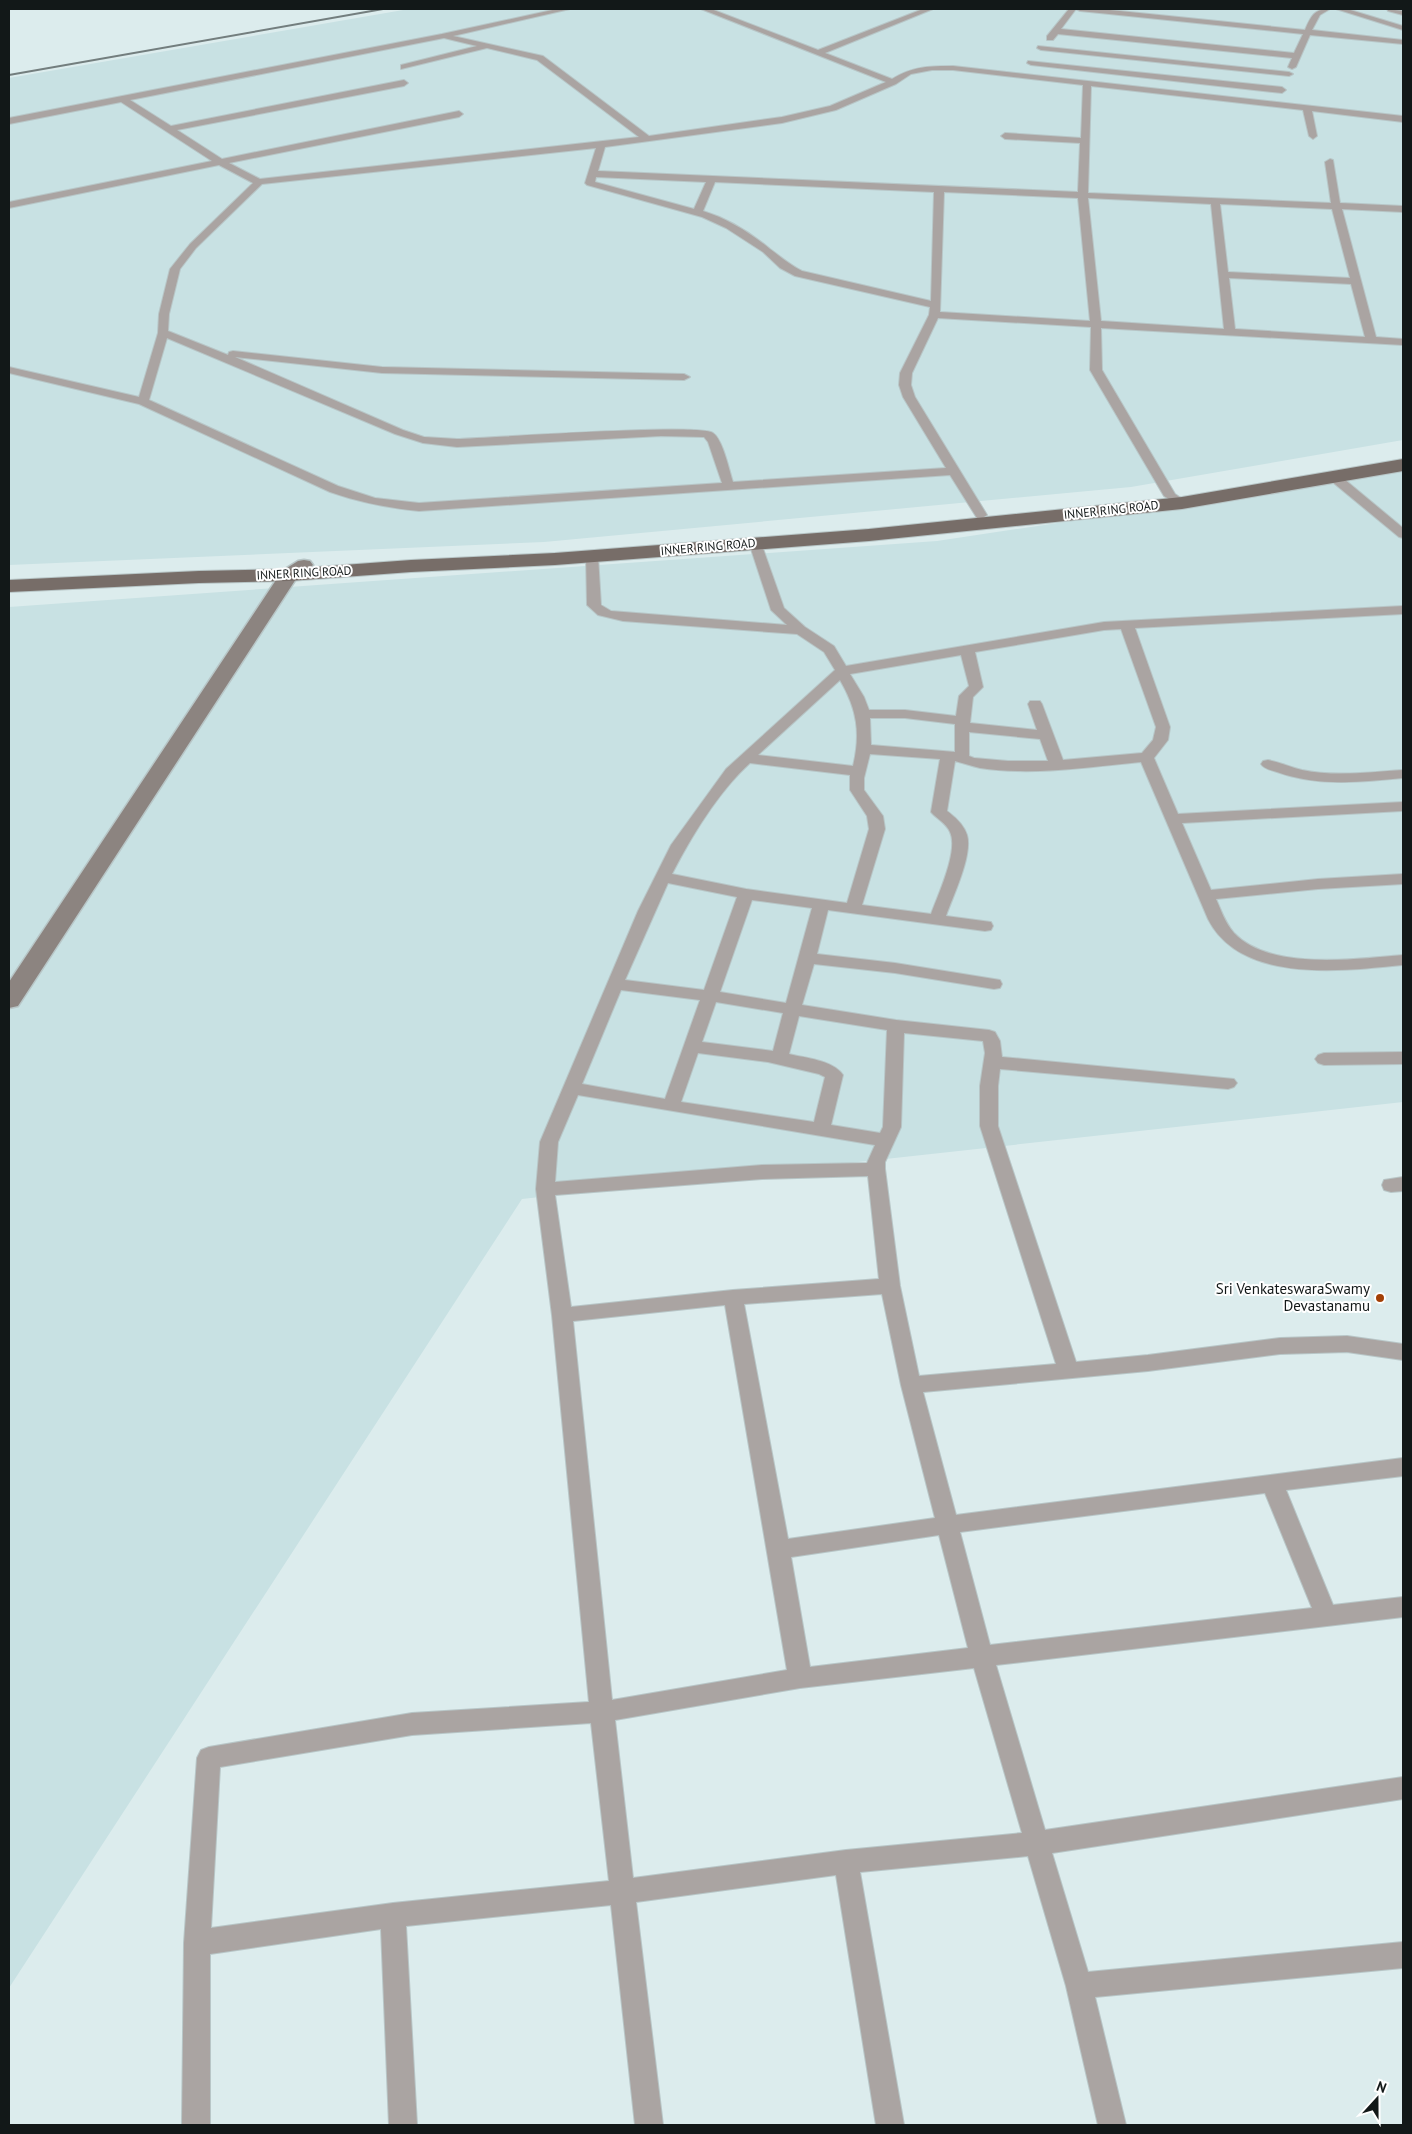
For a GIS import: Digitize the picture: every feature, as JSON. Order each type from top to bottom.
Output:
[{"type":"main road","name":"INNER RING ROAD","points":[[9,586],[200,577],[296,570],[631,545],[1176,499],[1403,457]]},
{"type":"main road","name":"INNER RING ROAD","points":[[9,579],[296,570],[592,556],[876,534],[1176,499],[1403,466]]},
{"type":"street","points":[[9,120],[442,36],[566,9]]},
{"type":"street","points":[[705,9],[893,82]]},
{"type":"street","points":[[818,53],[929,9]]},
{"type":"street","points":[[1020,76],[1040,48],[1073,9]]},
{"type":"street","points":[[1080,9],[1176,42],[1289,74]]},
{"type":"street","points":[[1146,90],[1195,9]]},
{"type":"street","points":[[1276,105],[1317,12],[1326,9]]},
{"type":"street","points":[[1340,9],[1403,28]]},
{"type":"street","points":[[1390,9],[1403,13]]},
{"type":"street","points":[[1056,31],[1297,56]]},
{"type":"street","points":[[1040,48],[1176,42],[1308,32],[1403,42]]},
{"type":"street","points":[[442,36],[540,58],[645,137]]},
{"type":"street","points":[[404,67],[487,46]]},
{"type":"street","points":[[1031,63],[1282,90]]},
{"type":"street","points":[[123,99],[220,162],[259,182],[601,144],[782,120],[832,108],[893,82],[909,72],[932,68],[953,68],[1403,118]]},
{"type":"street","points":[[169,129],[404,83]]},
{"type":"street","points":[[1087,84],[1083,196],[1096,325],[1096,370],[1176,499]]},
{"type":"street","points":[[1307,108],[1313,136]]},
{"type":"street","points":[[9,205],[459,114]]},
{"type":"street","points":[[1005,136],[1085,141]]},
{"type":"street","points":[[601,144],[590,183],[697,213],[729,226],[766,250],[784,266],[799,274],[832,280],[935,310],[1096,325],[1403,342]]},
{"type":"street","points":[[1330,162],[1336,206],[1371,340]]},
{"type":"street","points":[[594,174],[1403,209]]},
{"type":"street","points":[[697,213],[712,179]]},
{"type":"street","points":[[143,401],[163,333],[164,314],[175,270],[180,260],[259,182]]},
{"type":"street","points":[[938,189],[935,310],[906,373],[905,385],[909,397],[953,471],[982,515]]},
{"type":"street","points":[[1215,201],[1230,333]]},
{"type":"street","points":[[1224,275],[1355,282]]},
{"type":"street","points":[[163,333],[208,350],[399,432],[423,440],[457,443],[661,433],[706,434],[714,442],[729,487]]},
{"type":"street","points":[[208,350],[255,357],[382,370],[684,376]]},
{"type":"street","points":[[9,370],[143,401],[334,489],[363,500],[388,505],[419,506],[953,471]]},
{"type":"street","points":[[1334,477],[1403,534]]},
{"type":"street","points":[[755,543],[778,610],[800,630],[829,649],[857,697],[862,714],[864,749],[858,771],[857,790],[875,816],[877,829],[853,908]]},
{"type":"street","points":[[592,556],[594,605],[597,610],[604,613],[623,617],[800,630]]},
{"type":"street","points":[[9,1000],[296,570]]},
{"type":"street","points":[[648,2125],[602,1712],[562,1315],[545,1189],[549,1142],[663,877],[679,845],[731,772],[842,671],[1104,626],[1403,610]]},
{"type":"street","points":[[864,749],[955,757],[980,763],[1057,765],[1146,757],[1154,751],[1163,734],[1163,727],[1127,626]]},
{"type":"street","points":[[937,920],[958,854],[960,839],[957,829],[939,812],[963,724],[966,696],[976,687],[967,649]]},
{"type":"street","points":[[1035,704],[1057,765]]},
{"type":"street","points":[[862,714],[905,714],[1046,736]]},
{"type":"street","points":[[1146,757],[1221,929],[1234,943],[1261,956],[1296,963],[1343,964],[1403,960]]},
{"type":"street","points":[[747,758],[858,771]]},
{"type":"street","points":[[1268,764],[1289,772],[1320,778],[1403,774]]},
{"type":"street","points":[[1172,819],[1402,806]]},
{"type":"street","points":[[663,877],[746,894],[985,926]]},
{"type":"street","points":[[1207,895],[1318,884],[1403,879]]},
{"type":"street","points":[[671,1106],[712,996],[746,894]]},
{"type":"street","points":[[779,1060],[821,905]]},
{"type":"street","points":[[808,958],[895,968],[994,984]]},
{"type":"street","points":[[617,984],[712,996],[896,1026],[989,1036],[992,1040],[989,1126],[1069,1371]]},
{"type":"street","points":[[896,1026],[892,1127],[876,1162],[890,1286],[911,1384],[982,1657],[1079,1986],[1112,2125]]},
{"type":"street","points":[[693,1047],[817,1066],[825,1069],[834,1075],[821,1129]]},
{"type":"street","points":[[1324,1059],[1403,1058]]},
{"type":"street","points":[[992,1062],[1228,1083]]},
{"type":"street","points":[[571,1088],[886,1140]]},
{"type":"street","points":[[545,1189],[762,1172],[876,1169]]},
{"type":"street","points":[[562,1315],[733,1297],[890,1286]]},
{"type":"street","points":[[733,1297],[800,1678]]},
{"type":"street","points":[[911,1384],[1069,1371],[1280,1346],[1347,1344],[1403,1352]]},
{"type":"street","points":[[779,1550],[948,1526],[1403,1467]]},
{"type":"street","points":[[1272,1483],[1326,1615]]},
{"type":"street","points":[[196,2125],[197,1943],[209,1758],[412,1724],[602,1712],[800,1678],[1403,1607]]},
{"type":"street","points":[[197,1943],[393,1915],[623,1892],[846,1862],[1038,1843],[1403,1788]]},
{"type":"street","points":[[846,1862],[890,2125]]},
{"type":"street","points":[[393,1915],[403,2125]]},
{"type":"street","points":[[1079,1986],[1403,1955]]},
{"type":"shaded area","points":[[409,9],[1403,9],[1403,440],[1131,487],[544,542],[9,565],[9,78]]},
{"type":"shaded area","points":[[1403,471],[1403,1102],[522,1199],[9,1988],[9,607],[937,541]]},
{"type":"railway","points":[[9,75],[383,9]]},
{"type":"place","name":"Sri VenkateswaraSwamy Devastanamu","points":[[1380,1298]]}]
